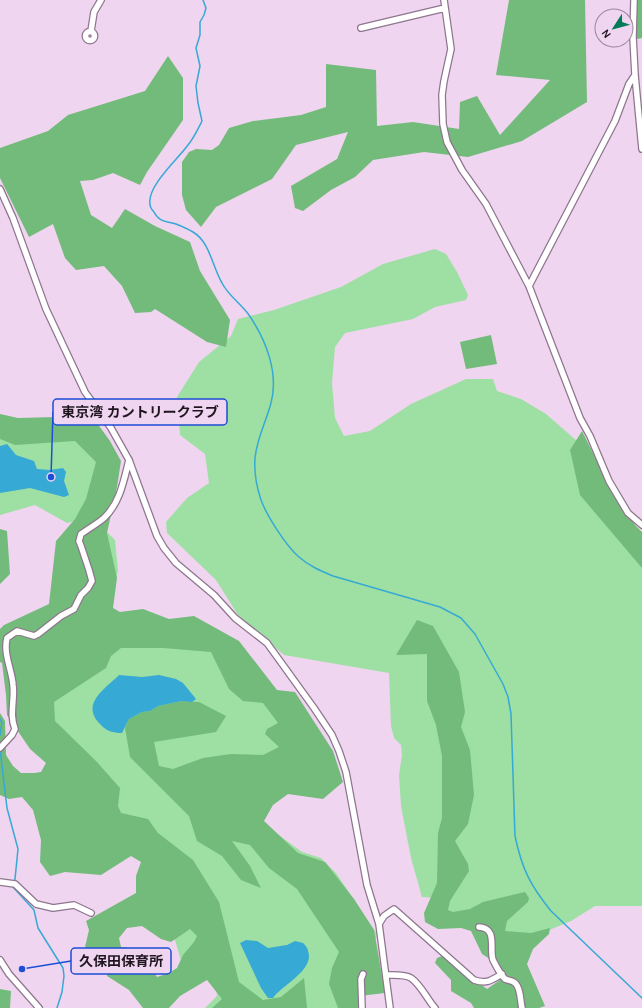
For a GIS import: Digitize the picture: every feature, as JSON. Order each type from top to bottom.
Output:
[{"type":"street","points":[[91,31],[94,12],[101,0]]},
{"type":"street","points":[[444,0],[451,49],[442,95],[443,124],[446,142],[462,170],[486,204],[529,286],[580,418],[590,436],[609,481],[628,513],[642,525]]},
{"type":"street","points":[[634,0],[633,37],[635,75],[642,149]]},
{"type":"street","points":[[361,28],[445,8]]},
{"type":"street","points":[[529,286],[612,127],[629,84],[635,75]]},
{"type":"street","points":[[0,189],[13,218],[46,309],[85,392],[112,428],[129,460],[157,536],[164,548],[176,563],[214,595],[235,618],[267,642],[332,735],[346,772],[367,885],[379,924],[390,1008]]},
{"type":"street","points":[[0,748],[12,735],[14,729],[11,710],[13,684],[6,648],[8,638],[17,631],[34,636],[74,609],[92,581],[90,570],[81,546],[80,534],[104,517],[111,508],[124,484],[129,460]]},
{"type":"street","points":[[0,882],[15,884],[36,904],[53,908],[74,905],[91,913]]},
{"type":"street","points":[[379,924],[384,916],[394,909],[474,980],[483,983],[489,982],[502,974]]},
{"type":"street","points":[[479,927],[487,929],[491,935],[492,958],[496,967],[505,978],[517,985],[522,1008]]},
{"type":"street","points":[[0,960],[39,1008]]},
{"type":"street","points":[[362,1008],[361,979],[363,974]]},
{"type":"street","points":[[386,975],[411,978],[435,1008]]},
{"type":"green space","points":[[509,0],[585,0],[587,102],[522,141],[468,157],[424,152],[373,160],[355,177],[331,190],[303,211],[295,208],[291,186],[337,159],[348,132],[296,145],[272,179],[216,207],[201,227],[186,210],[182,195],[182,162],[189,152],[196,149],[212,150],[219,145],[229,128],[253,121],[301,115],[326,107],[326,64],[376,70],[377,126],[413,122],[459,129],[460,102],[477,96],[500,135],[550,80],[496,75]]},
{"type":"green space","points":[[636,0],[642,0],[642,38],[637,39]]},
{"type":"green space","points":[[168,56],[183,78],[183,120],[147,172],[140,185],[113,173],[93,180],[80,181],[91,215],[112,228],[125,209],[155,226],[190,242],[200,271],[230,320],[226,347],[207,342],[155,309],[151,312],[135,313],[122,286],[104,266],[76,270],[65,258],[53,224],[29,237],[0,178],[0,148],[48,131],[68,115],[145,91]]},
{"type":"green space","points":[[435,249],[446,254],[457,272],[468,295],[466,300],[435,307],[413,319],[345,333],[335,347],[332,383],[335,418],[344,436],[370,431],[411,404],[466,379],[493,379],[497,391],[521,399],[546,414],[577,441],[642,558],[642,906],[595,906],[571,921],[523,941],[441,910],[441,898],[422,897],[411,858],[401,806],[399,775],[402,755],[401,745],[394,738],[391,726],[389,673],[284,655],[238,615],[216,580],[167,533],[166,522],[187,498],[209,483],[205,454],[180,435],[177,397],[199,362],[231,336],[238,319],[274,310],[341,287],[383,264]]},
{"type":"green space","points":[[491,335],[497,364],[466,369],[460,342]]},
{"type":"green space","points":[[0,414],[18,418],[92,416],[110,441],[121,461],[107,533],[117,578],[113,608],[120,612],[143,609],[169,619],[194,616],[239,641],[277,690],[295,692],[333,751],[343,782],[323,799],[288,794],[273,805],[264,821],[298,853],[325,862],[354,899],[374,930],[385,993],[359,996],[361,1008],[338,1008],[329,984],[332,968],[339,952],[297,889],[269,868],[250,845],[232,841],[250,866],[261,888],[241,880],[222,856],[197,841],[189,816],[130,757],[125,728],[129,719],[142,712],[150,711],[158,706],[182,701],[199,702],[226,716],[216,732],[154,742],[159,766],[173,769],[203,758],[231,754],[263,755],[279,747],[265,734],[267,729],[278,723],[263,703],[243,701],[229,689],[211,652],[163,648],[121,648],[111,656],[106,668],[54,702],[55,721],[96,761],[120,788],[118,806],[121,813],[148,819],[158,833],[193,860],[219,902],[239,982],[263,1000],[281,997],[304,978],[307,1008],[212,1008],[222,999],[207,980],[180,996],[169,1008],[143,1008],[129,990],[107,976],[106,957],[99,952],[85,947],[89,930],[86,921],[136,893],[136,876],[141,862],[131,856],[101,875],[65,872],[50,876],[40,862],[41,840],[33,810],[22,797],[9,799],[0,795],[0,713],[5,721],[6,755],[13,766],[21,773],[34,773],[41,772],[46,763],[30,749],[7,715],[2,663],[0,662],[0,629],[4,625],[49,604],[56,541],[75,519],[86,499],[96,462],[75,441],[15,445],[0,439]],"holes":[[[142,926],[161,939],[171,942],[190,929],[197,936],[183,955],[177,968],[169,973],[157,977],[145,959],[133,948],[121,947],[119,938],[127,928]]]},
{"type":"green space","points":[[0,431],[85,436],[106,456],[87,518],[67,523],[35,505],[0,515]]},
{"type":"green space","points":[[582,431],[606,479],[635,525],[642,532],[642,568],[580,495],[570,450]]},
{"type":"green space","points":[[100,525],[115,540],[118,571],[108,601],[115,615],[203,625],[303,741],[245,763],[265,825],[302,852],[321,858],[336,873],[377,934],[359,1008],[205,1008],[217,996],[215,977],[182,964],[170,923],[164,864],[119,830],[54,728],[39,637]]},
{"type":"green space","points":[[0,529],[7,531],[10,574],[0,584]]},
{"type":"green space","points":[[417,620],[433,626],[459,672],[465,712],[461,727],[470,750],[474,795],[468,824],[455,841],[468,864],[469,871],[450,901],[448,910],[453,912],[470,909],[483,902],[525,892],[529,898],[528,902],[507,921],[505,931],[531,933],[550,928],[549,934],[533,949],[527,964],[545,1006],[539,1008],[474,1008],[471,1003],[451,991],[451,980],[435,963],[437,958],[442,956],[487,989],[500,980],[494,970],[499,965],[482,954],[471,931],[461,928],[438,929],[425,922],[424,913],[437,883],[438,833],[442,818],[442,756],[436,725],[427,701],[427,654],[396,655]]},
{"type":"green space","points":[[0,989],[11,991],[10,1008],[0,1008]]},
{"type":"water","points":[[7,444],[16,455],[34,461],[37,469],[50,470],[63,468],[66,472],[64,481],[69,495],[64,497],[30,488],[0,493],[0,446]]},
{"type":"water","points":[[119,675],[142,677],[159,675],[176,679],[183,683],[196,699],[192,702],[182,701],[158,706],[150,711],[142,712],[129,719],[122,733],[113,732],[107,730],[100,724],[94,717],[93,710],[97,697]]},
{"type":"water","points":[[246,940],[257,941],[268,948],[287,945],[295,941],[303,943],[308,950],[309,958],[307,965],[273,998],[268,998],[261,988],[240,943]]},
{"type":"waterway","points":[[203,0],[206,8],[200,22],[200,35],[196,48],[200,66],[196,86],[202,121],[190,142],[164,173],[153,189],[150,197],[150,205],[158,218],[166,222],[176,224],[199,236],[207,248],[225,287],[249,315],[266,346],[272,369],[273,392],[255,458],[257,485],[264,507],[288,546],[311,566],[333,576],[440,607],[461,618],[475,634],[503,684],[508,697],[511,714],[515,836],[524,867],[532,885],[551,911],[642,998]]},
{"type":"waterway","points":[[0,719],[2,723],[0,735]]},
{"type":"waterway","points":[[0,749],[7,808],[18,849],[13,887],[34,910],[38,928],[63,968],[64,976],[62,992],[57,1008]]},
{"type":"place","name":"東京湾 カントリークラブ","points":[[51,477]]},
{"type":"place","name":"久保田保育所","points":[[22,969]]}]
